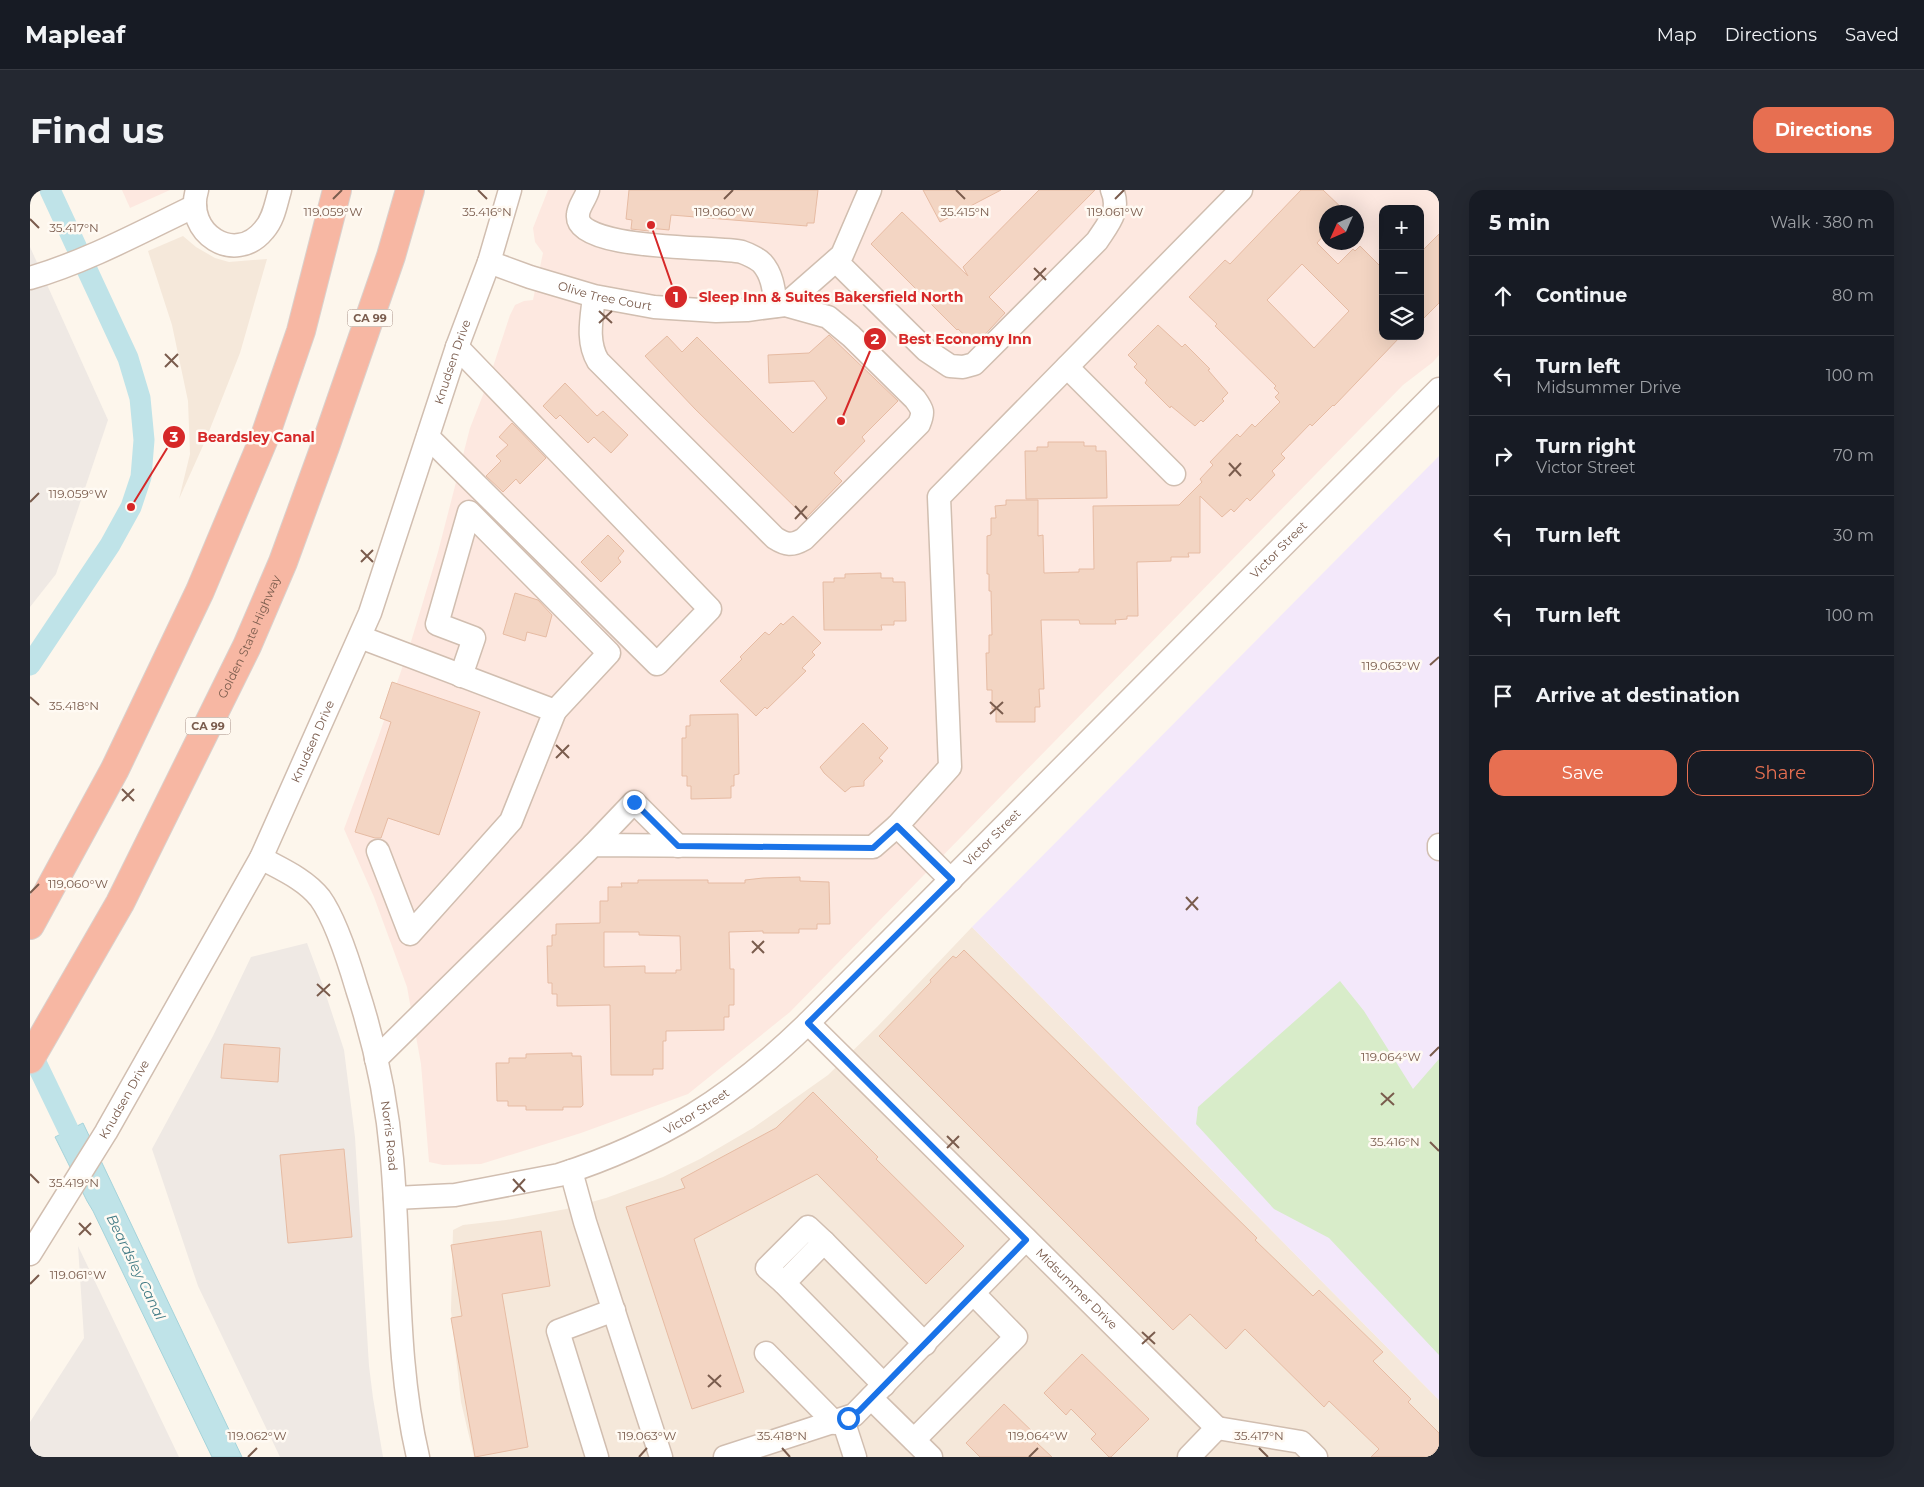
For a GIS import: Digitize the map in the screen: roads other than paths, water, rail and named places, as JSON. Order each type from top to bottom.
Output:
[{"type":"highway","points":[[30,925],[115,769],[200,591],[257,454],[301,331],[337,190]]},
{"type":"highway","name":"Golden State Highway","points":[[30,1059],[120,903],[248,646],[283,562],[326,444],[391,256],[410,190]]},
{"type":"street","points":[[30,278],[64,268],[100,252],[196,198],[197,219],[202,228],[210,237],[223,244],[237,246],[251,241],[264,230],[272,218],[280,190]]},
{"type":"street","name":"Knudsen Drive","points":[[30,1254],[106,1132],[261,858],[370,613],[457,347],[488,262],[510,190]]},
{"type":"street","points":[[588,190],[578,214],[579,223],[590,233],[621,241],[743,252],[762,263],[771,277],[781,306]]},
{"type":"street","points":[[781,306],[842,255],[870,190]]},
{"type":"street","points":[[836,261],[926,350],[950,366],[963,367],[974,364],[1097,240],[1114,217],[1114,195],[1112,190]]},
{"type":"street","points":[[593,845],[873,848],[897,826],[950,767],[939,497],[1241,190]]},
{"type":"street","name":"Olive Tree Court","points":[[488,262],[594,296],[654,307],[716,311],[781,306]]},
{"type":"street","points":[[594,296],[590,329],[594,354],[598,361],[775,538],[784,544],[795,544],[804,540],[919,424],[922,409],[915,399],[851,336],[828,317],[781,306]]},
{"type":"street","points":[[428,437],[657,664],[710,610],[457,347]]},
{"type":"street","points":[[1067,367],[1174,474]]},
{"type":"street","name":"Victor Street","points":[[395,1198],[454,1195],[559,1175],[605,1160],[649,1140],[700,1112],[740,1084],[777,1053],[952,880],[1439,389]]},
{"type":"street","points":[[378,851],[410,934],[511,821],[555,711],[609,653],[469,512],[437,624],[474,638],[461,676]]},
{"type":"street","points":[[360,637],[555,711]]},
{"type":"street","points":[[376,1059],[593,845],[634,802],[678,846]]},
{"type":"street","points":[[897,826],[952,880]]},
{"type":"street","name":"Norris Road","points":[[261,858],[304,882],[319,898],[328,913],[350,965],[370,1029],[384,1093],[392,1158],[403,1366],[418,1457]]},
{"type":"street","name":"Midsummer Drive","points":[[808,1023],[1217,1428]]},
{"type":"street","points":[[571,1171],[661,1457]]},
{"type":"street","points":[[724,1457],[854,1415],[1026,1240]]},
{"type":"street","points":[[924,1344],[824,1242],[784,1283],[878,1391],[914,1440],[931,1457]]},
{"type":"street","points":[[914,1440],[1016,1337],[974,1294]]},
{"type":"street","points":[[597,1457],[558,1331],[614,1310]]},
{"type":"street","points":[[766,1353],[839,1421],[855,1457]]},
{"type":"street","points":[[1189,1457],[1217,1428],[1301,1442],[1316,1457]]},
{"type":"water","points":[[83,1123],[242,1457],[212,1457],[93,1211],[55,1137]]},
{"type":"waterway","name":"Beardsley Canal","points":[[30,665],[110,545],[131,507],[141,477],[144,440],[140,398],[128,358],[50,190]]},
{"type":"waterway","name":"Beardsley Canal","points":[[30,1050],[81,1156]]},
{"type":"place","name":"Sleep Inn & Suites Bakersfield North","points":[[651,225]]},
{"type":"place","name":"Best Economy Inn","points":[[841,421]]},
{"type":"place","name":"Beardsley Canal","points":[[131,507]]}]
